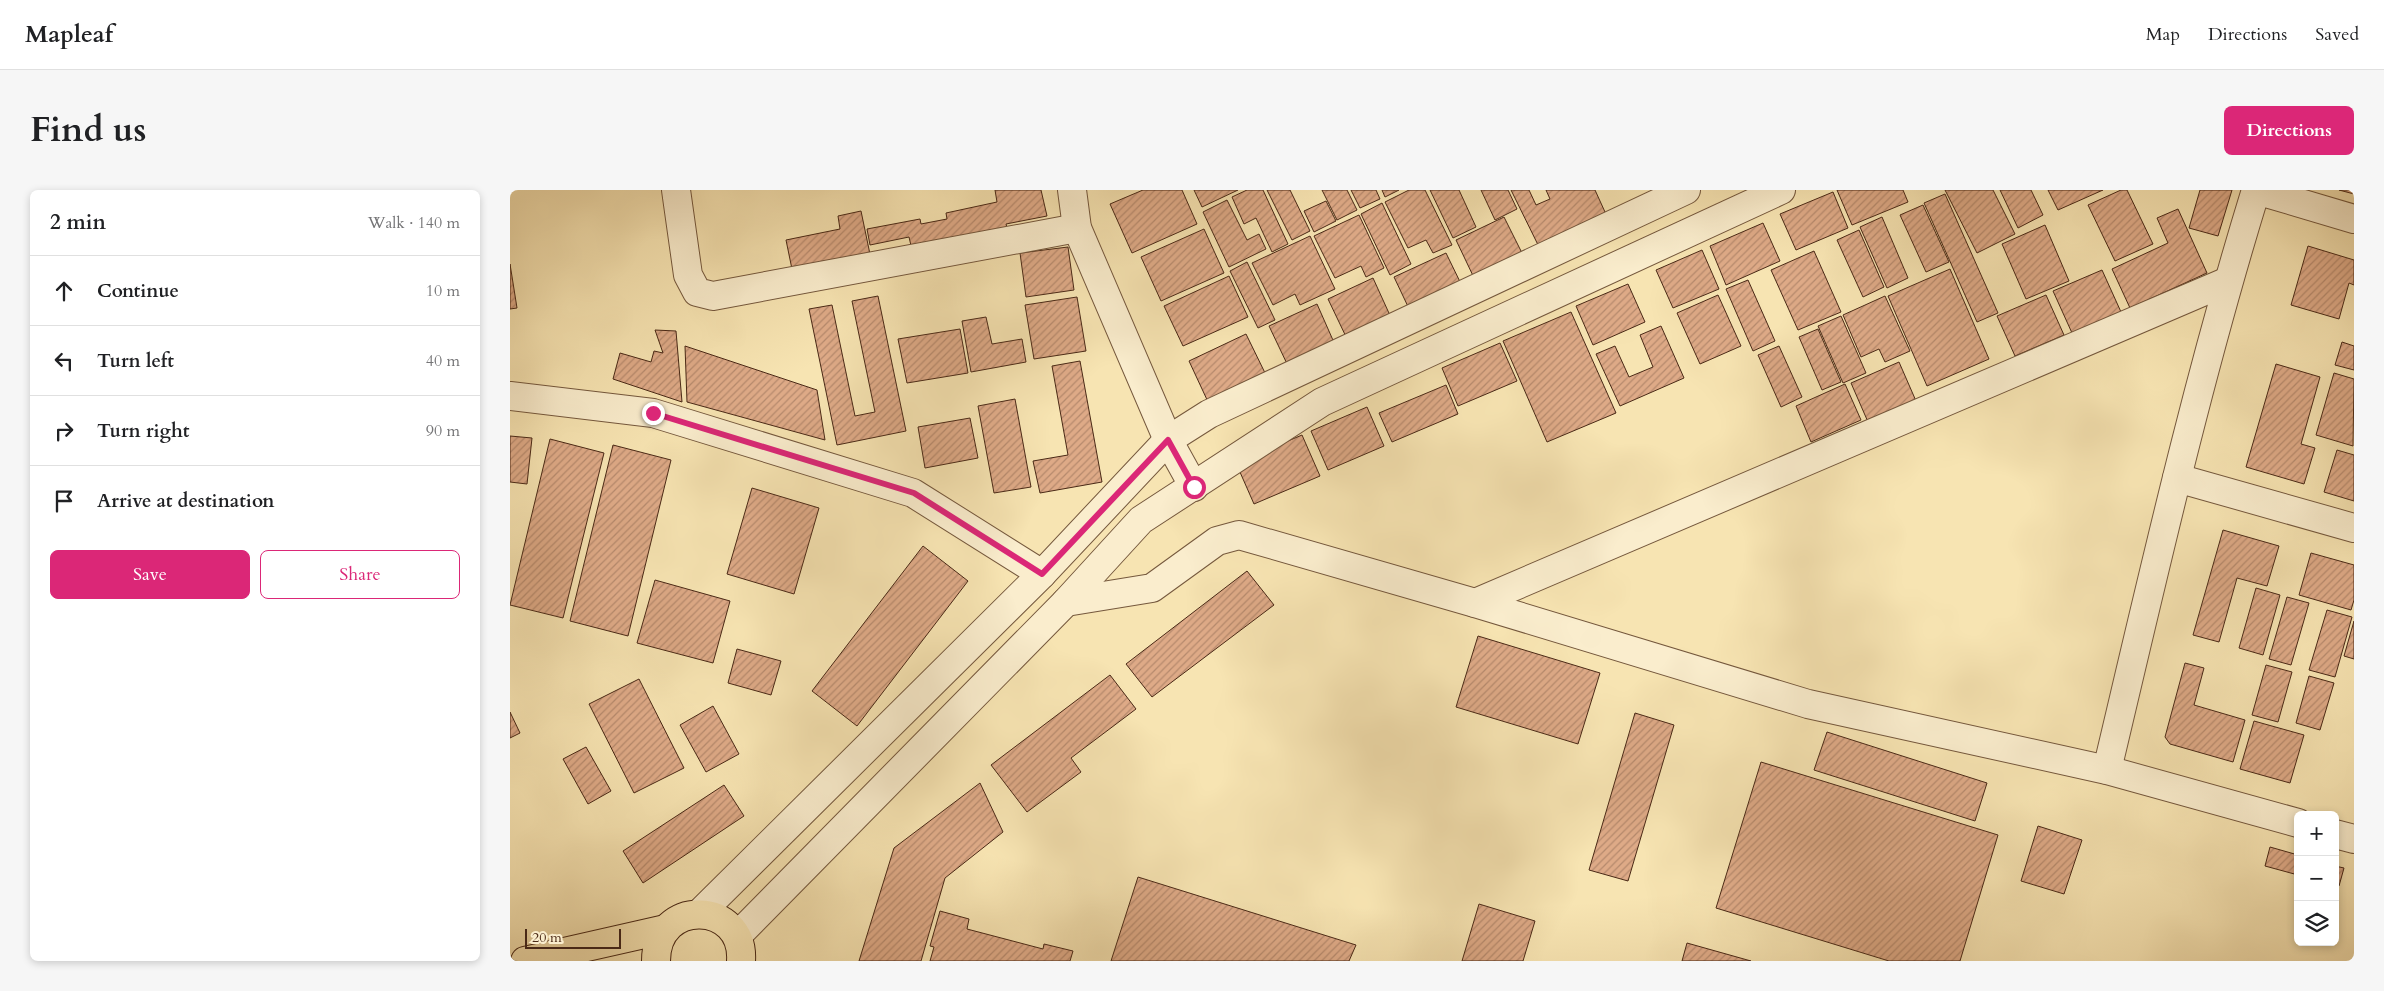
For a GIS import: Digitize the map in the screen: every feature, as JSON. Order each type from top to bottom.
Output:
[{"type":"main road","points":[[656,961],[656,949],[661,935],[671,923],[685,915],[700,913],[714,916],[728,924],[741,954]]},
{"type":"main road","points":[[526,961],[666,929]]},
{"type":"street","points":[[676,190],[688,275],[697,292],[713,296],[1078,228]]},
{"type":"street","points":[[1072,190],[1078,228],[1168,440],[1194,487]]},
{"type":"street","points":[[700,913],[1042,574],[1168,440],[1209,414],[1686,190]]},
{"type":"street","points":[[741,954],[1141,520],[1322,402],[1781,190]]},
{"type":"street","points":[[2107,770],[2177,478],[2228,281],[2256,190],[2354,219]]},
{"type":"street","points":[[1475,603],[2228,281]]},
{"type":"street","points":[[510,396],[653,413],[914,493],[1042,574]]},
{"type":"street","points":[[2177,478],[2354,528]]},
{"type":"street","points":[[1066,602],[1152,588],[1217,541],[1239,535],[1475,603],[1808,704],[2107,770],[2294,822]]},
{"type":"street","points":[[2339,835],[2354,839]]},
{"type":"building","points":[[995,190],[1041,190],[1047,216],[1006,224],[1008,231],[912,250],[909,237],[870,245],[867,229],[920,219],[921,224],[947,219],[946,213],[997,202]]},
{"type":"building","points":[[1143,190],[1182,190],[1197,224],[1132,253],[1110,204]]},
{"type":"building","points":[[1194,190],[1238,190],[1202,207]]},
{"type":"building","points":[[1247,190],[1263,190],[1288,244],[1272,252],[1256,218],[1244,224],[1232,197]]},
{"type":"building","points":[[1267,190],[1290,190],[1310,231],[1292,240]]},
{"type":"building","points":[[1322,190],[1347,190],[1357,210],[1337,220]]},
{"type":"building","points":[[1351,190],[1376,190],[1380,199],[1360,208]]},
{"type":"building","points":[[1382,190],[1399,190],[1385,197]]},
{"type":"building","points":[[1409,190],[1425,190],[1452,245],[1433,253],[1426,240],[1408,248],[1385,202]]},
{"type":"building","points":[[1430,190],[1459,190],[1476,227],[1453,238]]},
{"type":"building","points":[[1481,190],[1508,190],[1517,209],[1495,220]]},
{"type":"building","points":[[1511,190],[1529,190],[1536,205],[1550,199],[1546,190],[1595,190],[1610,223],[1543,255]]},
{"type":"building","points":[[1837,190],[1903,190],[1908,202],[1852,225]]},
{"type":"building","points":[[1945,190],[1993,190],[2015,234],[1977,253]]},
{"type":"building","points":[[2000,190],[2031,190],[2043,215],[2018,228]]},
{"type":"building","points":[[2048,190],[2103,190],[2058,210]]},
{"type":"building","points":[[2121,190],[2127,190],[2153,244],[2115,261],[2088,205]]},
{"type":"building","points":[[2200,190],[2232,190],[2218,236],[2189,228]]},
{"type":"building","points":[[2339,190],[2354,190],[2354,194]]},
{"type":"building","points":[[1833,192],[1848,228],[1796,250],[1780,214]]},
{"type":"building","points":[[1945,194],[1998,313],[1977,322],[1924,203]]},
{"type":"building","points":[[1227,200],[1247,240],[1259,234],[1266,249],[1229,267],[1203,212]]},
{"type":"building","points":[[1326,201],[1336,221],[1314,232],[1304,211]]},
{"type":"building","points":[[1382,203],[1411,264],[1390,275],[1361,214]]},
{"type":"building","points":[[1923,205],[1949,262],[1926,272],[1900,215]]},
{"type":"building","points":[[2178,209],[2207,273],[2130,308],[2112,269],[2168,243],[2157,218]]},
{"type":"building","points":[[861,211],[871,259],[793,274],[786,240],[840,229],[838,216]]},
{"type":"building","points":[[1359,215],[1384,268],[1366,277],[1361,266],[1335,278],[1314,236]]},
{"type":"building","points":[[1504,217],[1525,259],[1476,282],[1456,240]]},
{"type":"building","points":[[1882,217],[1908,278],[1887,288],[1860,227]]},
{"type":"building","points":[[1763,223],[1780,261],[1726,285],[1710,246]]},
{"type":"building","points":[[2045,225],[2069,281],[2026,299],[2002,244]]},
{"type":"building","points":[[1204,229],[1224,273],[1161,301],[1141,257]]},
{"type":"building","points":[[1859,230],[1884,287],[1863,297],[1837,240]]},
{"type":"building","points":[[1310,236],[1335,289],[1300,305],[1295,294],[1273,305],[1252,263]]},
{"type":"building","points":[[2308,246],[2354,260],[2354,285],[2349,283],[2339,319],[2291,305]]},
{"type":"building","points":[[1068,247],[1074,290],[1026,297],[1020,253]]},
{"type":"building","points":[[1702,250],[1719,289],[1673,308],[1656,270]]},
{"type":"building","points":[[1814,251],[1841,312],[1798,330],[1771,270]]},
{"type":"building","points":[[1446,253],[1464,290],[1412,315],[1394,277]]},
{"type":"building","points":[[1247,262],[1275,320],[1258,328],[1230,271]]},
{"type":"building","points":[[510,264],[517,308],[510,309]]},
{"type":"building","points":[[1950,269],[1989,359],[1927,386],[1888,296]]},
{"type":"building","points":[[2102,270],[2121,312],[2072,333],[2053,291]]},
{"type":"building","points":[[1229,276],[1248,317],[1183,346],[1164,306]]},
{"type":"building","points":[[1373,278],[1393,322],[1349,343],[1328,299]]},
{"type":"building","points":[[1748,280],[1775,341],[1753,351],[1726,289]]},
{"type":"building","points":[[1628,284],[1645,322],[1593,345],[1576,306]]},
{"type":"building","points":[[1718,295],[1741,346],[1700,364],[1677,313]]},
{"type":"building","points":[[2046,295],[2064,335],[2015,356],[1997,316]]},
{"type":"building","points":[[878,296],[906,431],[837,445],[809,309],[832,305],[855,416],[875,412],[852,301]]},
{"type":"building","points":[[1885,296],[1910,351],[1885,362],[1879,349],[1861,357],[1843,315]]},
{"type":"building","points":[[1077,297],[1086,351],[1034,359],[1025,305]]},
{"type":"building","points":[[1317,304],[1336,347],[1289,368],[1269,326]]},
{"type":"building","points":[[1571,312],[1616,413],[1547,442],[1503,341]]},
{"type":"building","points":[[1841,316],[1866,373],[1843,383],[1818,326]]},
{"type":"building","points":[[986,317],[992,344],[1022,339],[1026,362],[971,372],[962,321]]},
{"type":"building","points":[[1661,326],[1684,378],[1620,406],[1596,354],[1615,346],[1629,377],[1653,367],[1640,335]]},
{"type":"building","points":[[960,329],[968,373],[907,383],[898,339]]},
{"type":"building","points":[[1818,329],[1841,382],[1822,390],[1799,337]]},
{"type":"building","points":[[655,330],[676,331],[682,402],[613,379],[620,353],[651,362],[654,351],[663,353]]},
{"type":"building","points":[[1246,334],[1267,377],[1209,404],[1189,361]]},
{"type":"building","points":[[2342,342],[2354,346],[2354,370],[2335,365]]},
{"type":"building","points":[[1500,343],[1517,381],[1458,406],[1442,368]]},
{"type":"building","points":[[685,346],[817,390],[825,440],[687,402]]},
{"type":"building","points":[[1779,346],[1802,397],[1781,407],[1758,355]]},
{"type":"building","points":[[1080,361],[1102,482],[1040,493],[1033,461],[1068,455],[1052,366]]},
{"type":"building","points":[[1899,362],[1916,401],[1868,422],[1851,383]]},
{"type":"building","points":[[2276,364],[2320,377],[2301,444],[2315,448],[2304,484],[2246,467]]},
{"type":"building","points":[[2334,373],[2354,379],[2353,446],[2316,435]]},
{"type":"building","points":[[1845,384],[1861,420],[1811,442],[1796,406]]},
{"type":"building","points":[[1446,385],[1458,414],[1392,442],[1379,413]]},
{"type":"building","points":[[1015,399],[1031,487],[994,493],[978,406]]},
{"type":"building","points":[[1367,407],[1384,446],[1328,470],[1311,431]]},
{"type":"building","points":[[970,418],[978,458],[925,468],[918,427]]},
{"type":"building","points":[[1302,435],[1320,476],[1254,504],[1236,463]]},
{"type":"building","points":[[510,436],[532,438],[527,484],[510,482]]},
{"type":"building","points":[[550,439],[604,453],[563,618],[510,605]]},
{"type":"building","points":[[613,445],[671,460],[628,636],[570,621]]},
{"type":"building","points":[[2337,450],[2354,455],[2354,501],[2324,492]]},
{"type":"building","points":[[752,488],[819,508],[794,594],[727,574]]},
{"type":"building","points":[[2223,530],[2279,546],[2267,586],[2237,578],[2219,642],[2193,635]]},
{"type":"building","points":[[923,546],[968,581],[857,726],[812,691]]},
{"type":"building","points":[[2311,553],[2354,565],[2354,600],[2351,610],[2299,595]]},
{"type":"building","points":[[1247,571],[1274,605],[1152,697],[1126,664]]},
{"type":"building","points":[[655,580],[730,601],[713,663],[637,643]]},
{"type":"building","points":[[2256,588],[2280,595],[2263,655],[2239,648]]},
{"type":"building","points":[[2287,597],[2309,603],[2291,665],[2269,659]]},
{"type":"building","points":[[2327,610],[2352,617],[2335,677],[2309,670]]},
{"type":"building","points":[[2354,621],[2354,659],[2344,656]]},
{"type":"building","points":[[1478,636],[1600,673],[1578,744],[1456,707]]},
{"type":"building","points":[[737,649],[781,661],[771,695],[728,683]]},
{"type":"building","points":[[2185,663],[2204,668],[2194,705],[2245,720],[2233,762],[2170,744],[2165,737]]},
{"type":"building","points":[[2266,665],[2292,672],[2278,722],[2252,715]]},
{"type":"building","points":[[1110,675],[1136,709],[1071,758],[1081,772],[1027,812],[991,765]]},
{"type":"building","points":[[2309,676],[2334,683],[2320,730],[2296,723]]},
{"type":"building","points":[[639,679],[684,768],[634,793],[589,704]]},
{"type":"building","points":[[713,706],[739,754],[706,772],[680,725]]},
{"type":"building","points":[[510,712],[520,733],[510,738]]},
{"type":"building","points":[[1635,713],[1674,725],[1628,881],[1589,870]]},
{"type":"building","points":[[2254,721],[2304,735],[2290,783],[2240,769]]},
{"type":"building","points":[[1827,732],[1987,783],[1975,821],[1814,770]]},
{"type":"building","points":[[586,747],[611,791],[588,804],[563,759]]},
{"type":"building","points":[[1761,762],[1998,835],[1960,961],[1889,961],[1716,908]]},
{"type":"building","points":[[980,783],[1003,832],[945,878],[921,961],[859,961],[894,848]]},
{"type":"building","points":[[724,785],[744,816],[643,883],[623,851]]},
{"type":"building","points":[[2038,826],[2082,840],[2064,894],[2021,881]]},
{"type":"building","points":[[2270,847],[2294,854],[2294,874],[2265,866]]},
{"type":"building","points":[[2339,867],[2344,868],[2339,886]]},
{"type":"building","points":[[1138,877],[1356,945],[1349,961],[1111,961]]},
{"type":"building","points":[[1479,904],[1535,921],[1523,961],[1462,961]]},
{"type":"building","points":[[940,911],[969,919],[967,929],[1043,949],[1044,944],[1073,951],[1070,961],[930,961],[934,947],[930,946]]},
{"type":"building","points":[[1687,943],[1751,961],[1682,961]]},
{"type":"route","points":[[653,413],[914,493],[1042,574],[1168,440],[1194,487]]}]
